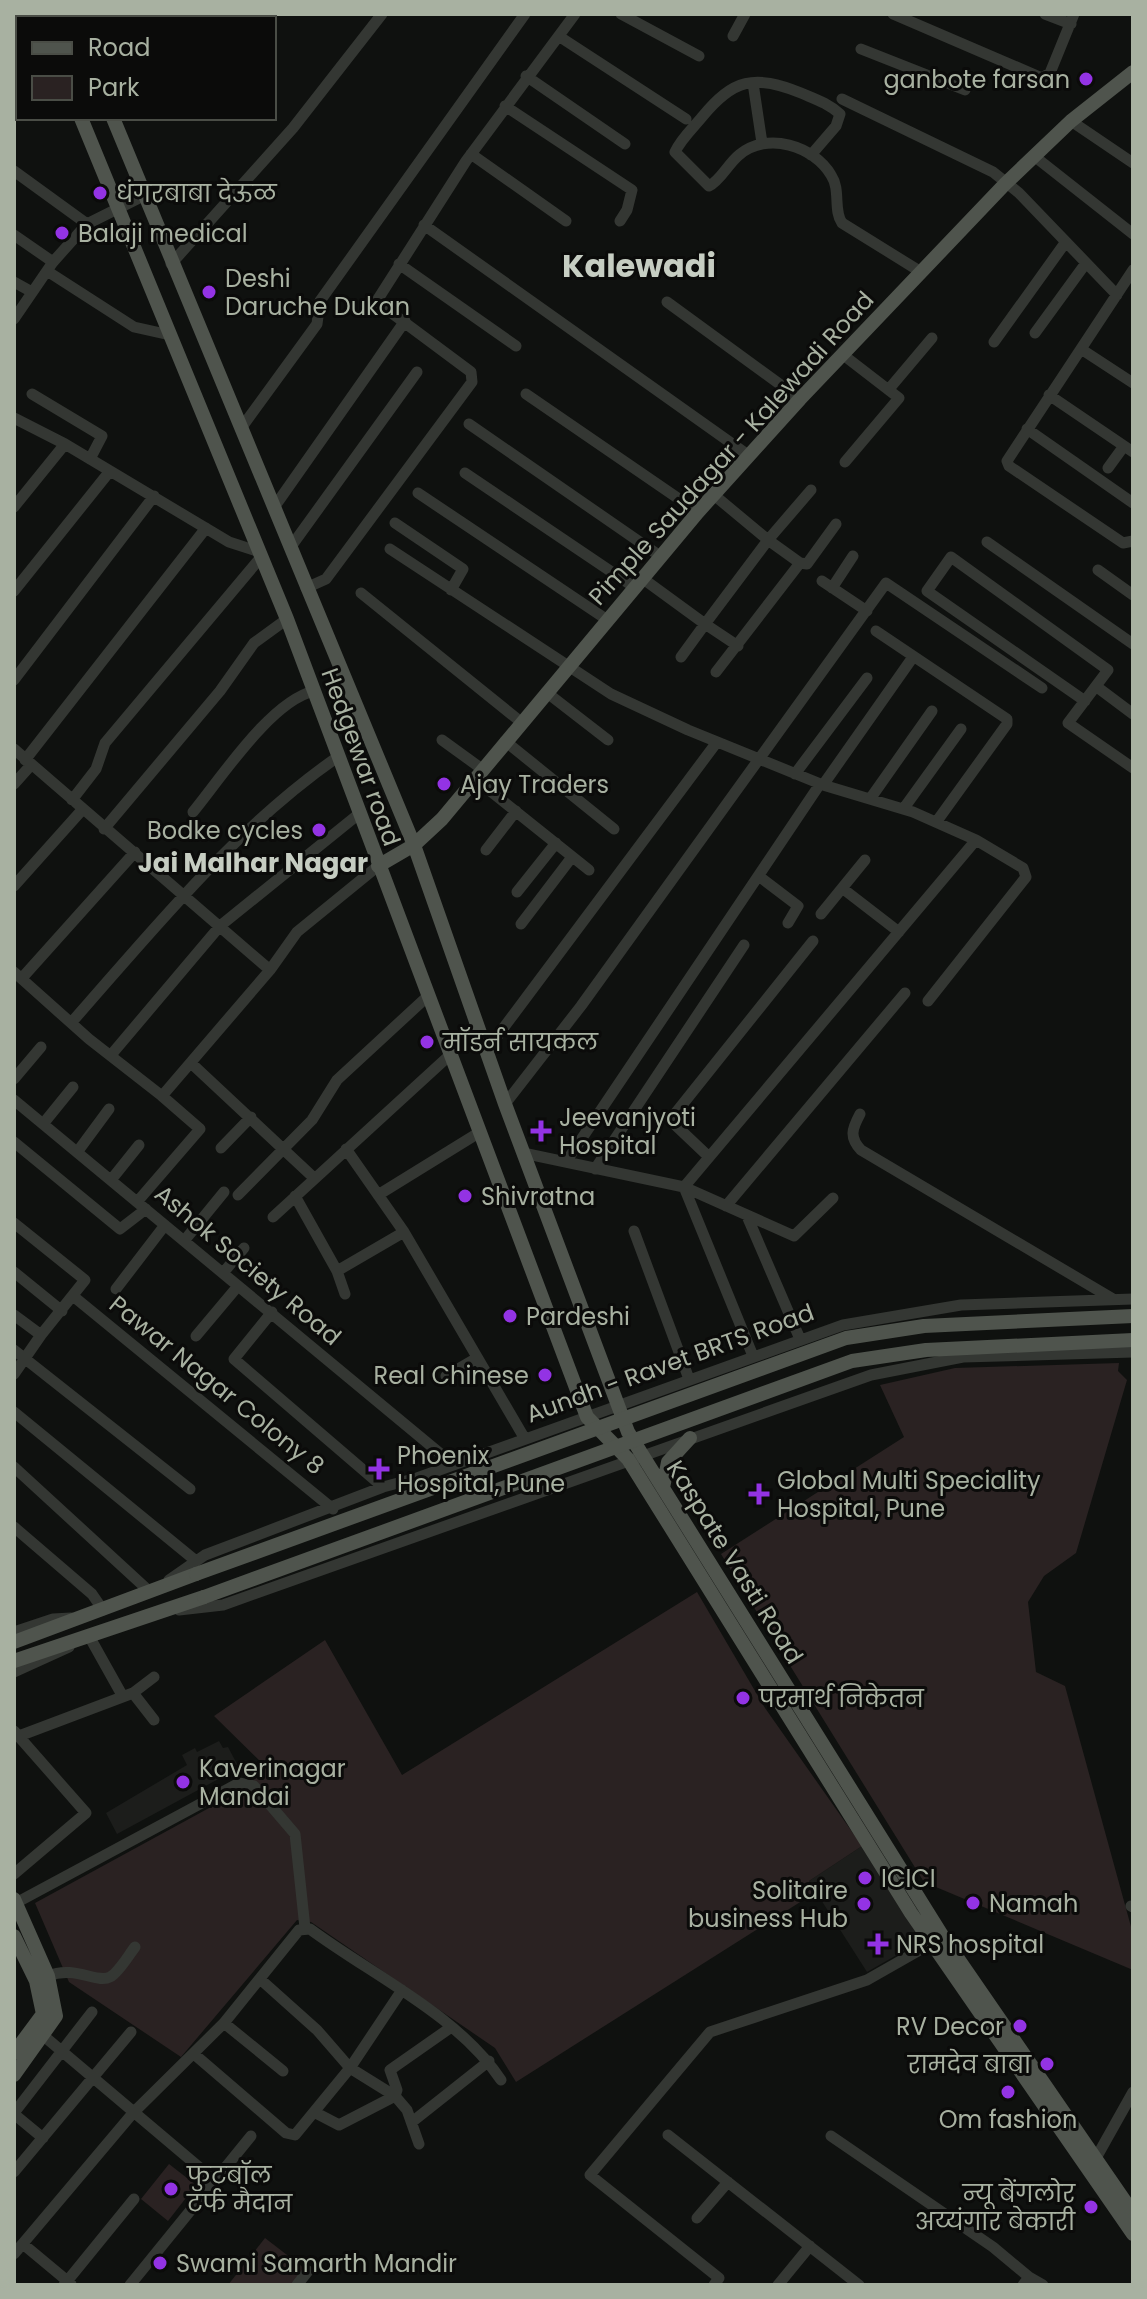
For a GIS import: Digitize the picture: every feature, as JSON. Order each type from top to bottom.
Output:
[{"type":"main road","name":"Pimple Saudagar - Kalewadi Road","points":[[378,866],[414,845],[442,819],[660,556],[842,354],[1034,156],[1071,121],[1131,77]]},
{"type":"main road","name":"Hedgewar road","points":[[82,120],[287,619],[587,1417]]},
{"type":"main road","name":"Hedgewar road","points":[[114,120],[414,845],[635,1457]]},
{"type":"main road","points":[[15,1632],[80,1619],[152,1590],[196,1568],[846,1338],[924,1326],[1133,1316]]},
{"type":"main road","points":[[14,1661],[163,1612],[852,1361],[926,1350],[1133,1340]]},
{"type":"main road","points":[[587,1417],[635,1457]]},
{"type":"main road","points":[[663,1489],[668,1462],[690,1438]]},
{"type":"main road","name":"Kaspate Vasti Road","points":[[635,1457],[663,1489],[734,1615]]},
{"type":"main road","name":"Kaspate Vasti Road","points":[[635,1457],[937,1940],[1133,2234]]},
{"type":"main road","points":[[15,1902],[48,1976],[56,2016],[45,2037],[16,2062]]},
{"type":"main road","name":"Kaspate Vasti Road","points":[[937,1940],[1132,2211]]},
{"type":"main road","points":[[16,1947],[36,1981],[43,2014],[16,2062]]},
{"type":"street","points":[[171,264],[293,128],[382,14]]},
{"type":"street","points":[[242,427],[317,324],[320,301],[525,14]]},
{"type":"street","points":[[306,588],[326,579],[474,377],[378,302],[399,264],[471,154],[575,14]]},
{"type":"street","points":[[621,14],[699,56]]},
{"type":"street","points":[[733,36],[745,14]]},
{"type":"street","points":[[893,14],[1042,78],[1050,73],[1072,19],[1045,14]]},
{"type":"street","points":[[560,37],[686,119]]},
{"type":"street","points":[[861,49],[965,90]]},
{"type":"street","points":[[526,76],[625,144]]},
{"type":"street","points":[[753,83],[762,143]]},
{"type":"street","points":[[811,155],[836,126],[840,114],[830,105],[791,89],[753,83],[722,93],[675,152],[701,181],[712,186],[742,152],[762,143],[798,147],[811,155],[833,178],[839,220],[921,272]]},
{"type":"street","points":[[842,99],[993,172],[1019,193],[1117,295]]},
{"type":"street","points":[[505,106],[632,190],[627,210],[620,221]]},
{"type":"street","points":[[1071,121],[1133,163]]},
{"type":"street","points":[[471,154],[566,221]]},
{"type":"street","points":[[1034,156],[1133,234]]},
{"type":"street","points":[[14,171],[87,224]]},
{"type":"street","points":[[14,319],[50,267],[87,224],[143,196]]},
{"type":"street","points":[[424,225],[748,455]]},
{"type":"street","points":[[14,235],[50,267],[134,327],[170,335]]},
{"type":"street","points":[[994,342],[1065,243]]},
{"type":"street","points":[[1035,333],[1086,263]]},
{"type":"street","points":[[399,264],[516,346]]},
{"type":"street","points":[[1133,270],[1009,456],[1009,466],[1084,518],[1123,543],[1133,541]]},
{"type":"street","points":[[14,282],[32,292]]},
{"type":"street","points":[[667,302],[800,399]]},
{"type":"street","points":[[275,506],[405,321]]},
{"type":"street","points":[[889,389],[932,338]]},
{"type":"street","points":[[1081,349],[1132,381]]},
{"type":"street","points":[[842,354],[898,395],[897,401],[845,462]]},
{"type":"street","points":[[290,548],[417,372]]},
{"type":"street","points":[[32,394],[102,436],[90,459]]},
{"type":"street","points":[[526,394],[698,512]]},
{"type":"street","points":[[1049,395],[1129,449],[1108,468]]},
{"type":"street","points":[[14,418],[65,444],[229,542],[261,554],[105,743],[96,769],[72,800]]},
{"type":"street","points":[[469,424],[660,556]]},
{"type":"street","points":[[1027,429],[1133,503]]},
{"type":"street","points":[[14,507],[65,444]]},
{"type":"street","points":[[14,591],[110,471]]},
{"type":"street","points":[[465,473],[738,646]]},
{"type":"street","points":[[681,657],[768,540],[811,490]]},
{"type":"street","points":[[418,493],[606,619]]},
{"type":"street","points":[[714,495],[800,563],[807,564],[836,524]]},
{"type":"street","points":[[14,680],[154,496]]},
{"type":"street","points":[[395,523],[463,569],[451,590]]},
{"type":"street","points":[[14,784],[206,528]]},
{"type":"street","points":[[987,542],[1133,644]]},
{"type":"street","points":[[390,549],[611,694],[821,785],[904,808],[937,821],[1023,868],[1026,877],[928,1001]]},
{"type":"street","points":[[853,556],[827,584],[867,611]]},
{"type":"street","points":[[1085,701],[927,591],[951,557],[1108,670],[1097,687],[1068,723],[1132,764]]},
{"type":"street","points":[[716,672],[800,563]]},
{"type":"street","points":[[1098,570],[1133,595]]},
{"type":"street","points":[[505,1104],[581,1006],[886,583],[1042,688]]},
{"type":"street","points":[[361,593],[521,722]]},
{"type":"street","points":[[104,829],[220,691],[254,643],[287,619]]},
{"type":"street","points":[[876,631],[1007,719],[1007,724],[937,821]]},
{"type":"street","points":[[566,1162],[732,912],[760,877],[821,785],[913,657]]},
{"type":"street","points":[[795,774],[867,678]]},
{"type":"street","points":[[1097,687],[1133,714]]},
{"type":"street","points":[[193,812],[280,709],[302,694],[314,691]]},
{"type":"street","points":[[546,692],[608,740]]},
{"type":"street","points":[[870,799],[932,711]]},
{"type":"street","points":[[904,808],[961,729]]},
{"type":"street","points":[[442,740],[516,811],[589,870]]},
{"type":"street","points":[[505,741],[614,829]]},
{"type":"street","points":[[487,1050],[717,742]]},
{"type":"street","points":[[14,749],[270,970]]},
{"type":"street","points":[[71,1023],[185,895],[294,787],[339,756]]},
{"type":"street","points":[[14,886],[82,810]]},
{"type":"street","points":[[486,850],[516,811]]},
{"type":"street","points":[[111,1055],[220,926],[360,813]]},
{"type":"street","points":[[684,1187],[976,840]]},
{"type":"street","points":[[517,892],[556,843]]},
{"type":"street","points":[[14,1142],[120,1229],[200,1129],[71,1023],[18,975],[135,852]]},
{"type":"street","points":[[521,924],[572,857]]},
{"type":"street","points":[[821,914],[865,860]]},
{"type":"street","points":[[162,1096],[270,970],[297,932],[378,866]]},
{"type":"street","points":[[760,877],[798,906],[788,923]]},
{"type":"street","points":[[842,888],[899,932]]},
{"type":"street","points":[[709,1157],[670,1122],[671,1117],[813,941]]},
{"type":"street","points":[[595,1169],[744,945]]},
{"type":"street","points":[[726,1206],[905,993]]},
{"type":"street","points":[[238,1195],[312,1120],[337,1080],[429,995]]},
{"type":"street","points":[[14,1079],[41,1047]]},
{"type":"street","points":[[273,1217],[313,1177],[451,1054]]},
{"type":"street","points":[[191,1063],[313,1177]]},
{"type":"street","points":[[43,1124],[73,1087]]},
{"type":"street","name":"Ashok Society Road","points":[[14,1100],[454,1465]]},
{"type":"street","points":[[78,1151],[109,1109]]},
{"type":"street","points":[[860,1114],[852,1129],[853,1141],[861,1150],[1113,1300]]},
{"type":"street","points":[[221,1148],[251,1117]]},
{"type":"street","points":[[378,1195],[480,1132]]},
{"type":"street","points":[[111,1180],[139,1145]]},
{"type":"street","points":[[346,1149],[404,1232],[525,1439]]},
{"type":"street","points":[[523,1153],[684,1187],[794,1236],[833,1198]]},
{"type":"street","points":[[684,1187],[753,1356]]},
{"type":"street","points":[[184,1241],[224,1192]]},
{"type":"street","points":[[295,1196],[337,1271],[345,1294]]},
{"type":"street","points":[[747,1216],[800,1339]]},
{"type":"street","points":[[14,1223],[85,1280],[14,1374]]},
{"type":"street","points":[[116,1289],[165,1225]]},
{"type":"street","points":[[634,1231],[689,1379]]},
{"type":"street","points":[[337,1271],[404,1232]]},
{"type":"street","points":[[223,1273],[244,1248]]},
{"type":"street","points":[[14,1272],[62,1311]]},
{"type":"street","points":[[196,1336],[238,1286]]},
{"type":"street","name":"Pawar Nagar Colony 8","points":[[73,1296],[333,1509]]},
{"type":"street","name":"Aundh - Ravet BRTS Road","points":[[196,1568],[383,1487],[454,1465],[843,1325],[924,1309],[1133,1299]]},
{"type":"street","points":[[272,1312],[234,1359],[383,1487]]},
{"type":"street","points":[[14,1315],[41,1335]]},
{"type":"street","points":[[14,1350],[190,1489]]},
{"type":"street","points":[[163,1612],[223,1605],[871,1375],[963,1357],[1133,1352]]},
{"type":"street","points":[[446,1376],[477,1358]]},
{"type":"street","points":[[14,1412],[196,1568]]},
{"type":"street","points":[[14,1467],[152,1590]]},
{"type":"street","points":[[14,1527],[92,1594],[103,1610]]},
{"type":"street","points":[[14,1672],[48,1659],[83,1637],[128,1694],[154,1720]]},
{"type":"street","points":[[14,1874],[86,1813],[16,1733],[128,1694],[154,1677]]},
{"type":"street","points":[[15,1902],[239,1783],[246,1783],[260,1792],[295,1834],[305,1928]]},
{"type":"street","points":[[14,2254],[133,2113],[224,2023],[290,1938],[305,1928]]},
{"type":"street","points":[[305,1928],[402,1990],[489,2061],[501,2080]]},
{"type":"street","points":[[714,2285],[719,2278],[590,2175],[710,2032],[867,1980],[937,1940]]},
{"type":"street","points":[[48,1976],[69,1970],[101,1979],[111,1977],[135,1947]]},
{"type":"street","points":[[260,1979],[317,2030],[350,2068],[395,2096],[412,2122],[419,2144]]},
{"type":"street","points":[[194,2054],[290,2135],[299,2133],[350,2068],[402,1990]]},
{"type":"street","points":[[43,2138],[14,2114],[92,2012]]},
{"type":"street","points":[[224,2023],[283,2071]]},
{"type":"street","points":[[316,2113],[339,2125],[395,2096],[397,2090],[390,2070],[450,2028]]},
{"type":"street","points":[[14,2172],[131,2032]]},
{"type":"street","points":[[45,2037],[93,2081],[213,2179]]},
{"type":"street","points":[[412,2122],[489,2061]]},
{"type":"street","points":[[1096,2158],[1133,2092]]},
{"type":"street","points":[[668,2135],[859,2285]]},
{"type":"street","points":[[130,2285],[251,2136]]},
{"type":"street","points":[[831,2136],[993,2247],[1026,2281],[1043,2285]]},
{"type":"street","points":[[697,2218],[728,2182]]},
{"type":"street","points":[[23,2244],[68,2284],[134,2199]]},
{"type":"street","points":[[778,2285],[810,2246]]},
{"type":"street","points":[[297,2285],[308,2271]]},
{"type":"shaded area","name":"Kaverinagar Mandai","points":[[219,1741],[223,1748],[228,1747],[237,1764],[235,1770],[117,1834],[106,1813],[187,1765],[182,1755],[195,1748],[197,1752]]},
{"type":"shaded area","points":[[862,1846],[923,1940],[867,1972],[809,1881]]},
{"type":"green space","points":[[1119,1363],[1118,1371],[1127,1380],[1076,1553],[1044,1576],[1028,1602],[1036,1672],[1065,1686],[1133,1934],[1133,1970],[924,1882],[721,1554],[904,1437],[880,1385],[955,1368]]},
{"type":"green space","points":[[697,1592],[765,1708],[862,1846],[809,1881],[816,1892],[516,2082],[495,2048],[311,1922],[297,1920],[181,2057],[69,1982],[35,1903],[242,1790],[265,1766],[214,1716],[325,1640],[402,1775]]},
{"type":"green space","name":"फुटबॉल टर्फ मैदान","points":[[169,2164],[196,2185],[168,2221],[141,2199]]},
{"type":"green space","points":[[265,2238],[304,2268],[291,2285],[228,2285]]},
{"type":"place","name":"ganbote farsan","points":[[1086,79]]},
{"type":"place","name":"धंगरबाबा देऊळ","points":[[100,193]]},
{"type":"place","name":"Balaji medical","points":[[62,233]]},
{"type":"place","name":"Deshi Daruche Dukan","points":[[209,292]]},
{"type":"place","name":"Ajay Traders","points":[[444,784]]},
{"type":"place","name":"Bodke cycles","points":[[319,830]]},
{"type":"place","name":"मॉडर्न सायकल","points":[[427,1042]]},
{"type":"place","name":"Jeevanjyoti Hospital","points":[[541,1131]]},
{"type":"place","name":"Shivratna","points":[[465,1196]]},
{"type":"place","name":"Pardeshi","points":[[510,1316]]},
{"type":"place","name":"Real Chinese","points":[[545,1375]]},
{"type":"place","name":"Phoenix Hospital, Pune","points":[[379,1469]]},
{"type":"place","name":"Global Multi Speciality Hospital, Pune","points":[[759,1494]]},
{"type":"place","name":"परमार्थ निकेतन","points":[[743,1698]]},
{"type":"place","name":"Kaverinagar Mandai","points":[[183,1782]]},
{"type":"place","name":"ICICI","points":[[865,1878]]},
{"type":"place","name":"Namah","points":[[973,1903]]},
{"type":"place","name":"Solitaire business Hub","points":[[864,1904]]},
{"type":"place","name":"NRS hospital","points":[[878,1944]]},
{"type":"place","name":"RV Decor","points":[[1020,2026]]},
{"type":"place","name":"रामदेव बाबा","points":[[1047,2064]]},
{"type":"place","name":"Om fashion","points":[[1008,2092]]},
{"type":"place","name":"फुटबॉल टर्फ मैदान","points":[[171,2189]]},
{"type":"place","name":"न्यू बेंगलोर अय्यंगार बेकारी","points":[[1091,2207]]},
{"type":"place","name":"Swami Samarth Mandir","points":[[160,2263]]},
{"type":"district","name":"Kalewadi","points":[[639,265]]},
{"type":"district","name":"Jai Malhar Nagar","points":[[253,863]]}]
